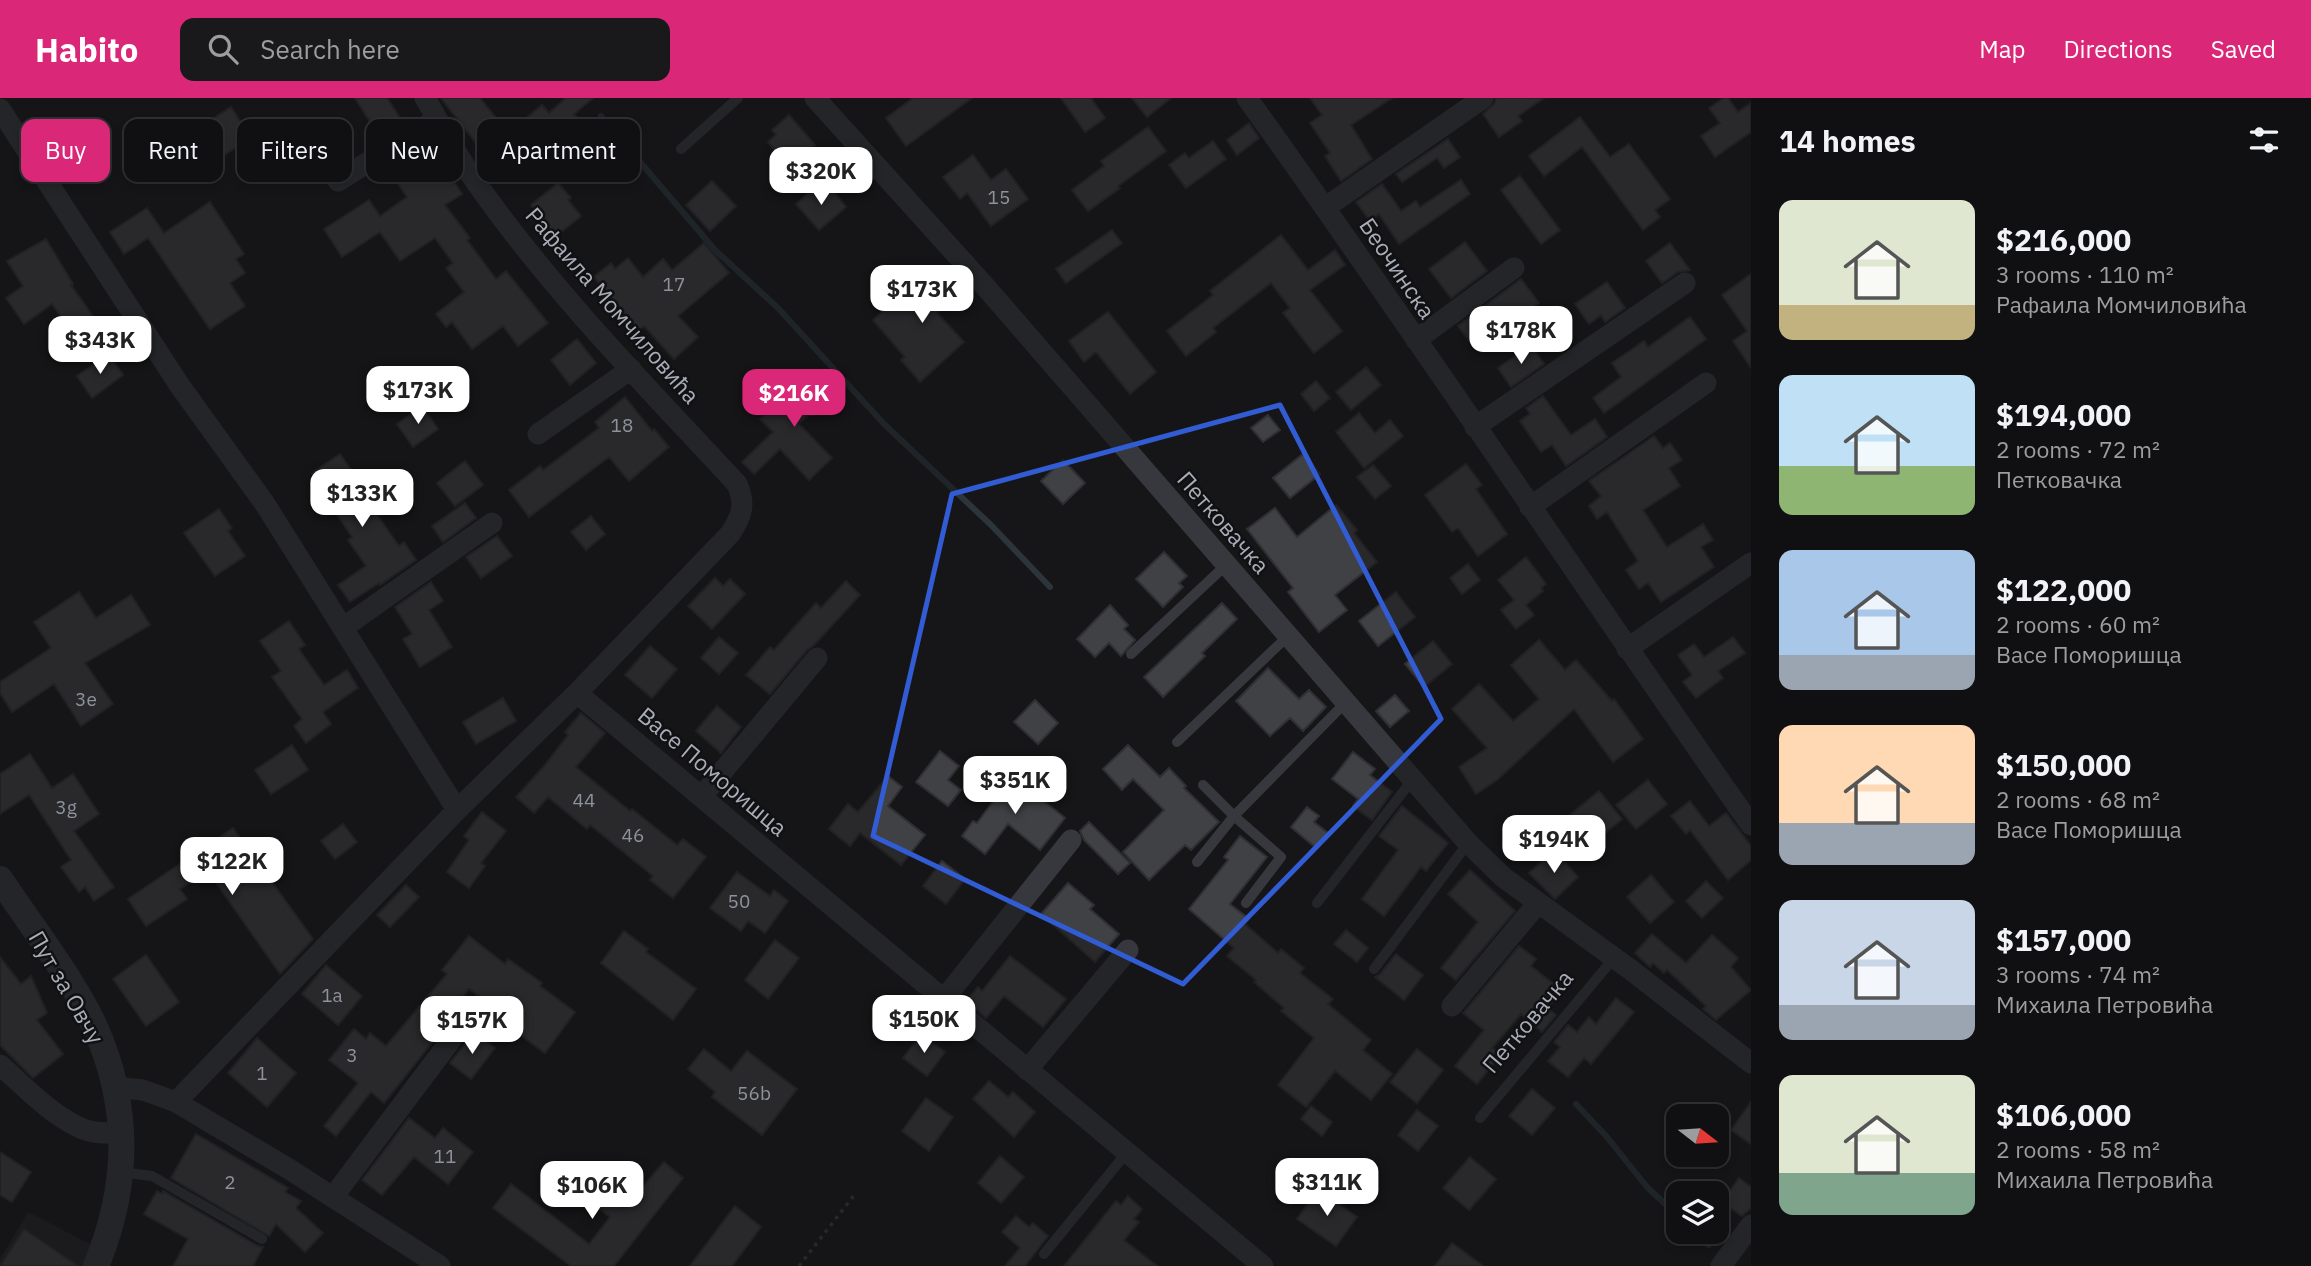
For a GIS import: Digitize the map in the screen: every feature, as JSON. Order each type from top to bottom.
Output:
[{"type":"street","name":"Рафаила Момчиловића","points":[[425,98],[477,184],[530,253],[631,369],[737,484],[742,495],[743,508],[730,534],[577,693]]},
{"type":"street","name":"Петковачка","points":[[815,98],[983,284],[1468,843],[1503,877],[1751,1063]]},
{"type":"street","name":"Беочинска","points":[[1247,98],[1326,207],[1627,649],[1751,825]]},
{"type":"street","name":"Беочинска","points":[[1326,207],[1483,98]]},
{"type":"street","points":[[0,109],[180,386],[265,504],[457,810]]},
{"type":"street","points":[[352,172],[437,118]]},
{"type":"street","points":[[1416,340],[1514,268]]},
{"type":"street","points":[[1475,427],[1685,283]]},
{"type":"street","points":[[538,434],[631,369]]},
{"type":"street","points":[[1530,507],[1706,383]]},
{"type":"street","points":[[344,627],[492,523]]},
{"type":"street","points":[[1627,649],[1751,563]]},
{"type":"street","points":[[702,796],[817,658]]},
{"type":"street","points":[[176,1102],[457,810],[577,693]]},
{"type":"street","name":"Васе Поморишца","points":[[577,693],[1263,1266]]},
{"type":"street","points":[[944,999],[1071,840]]},
{"type":"street","name":"Пут за Овчу","points":[[0,879],[85,1009],[102,1046],[114,1087],[121,1133],[121,1172],[114,1215],[96,1266]]},
{"type":"street","points":[[1452,1006],[1538,903]]},
{"type":"street","points":[[1027,1070],[1128,950]]},
{"type":"street","points":[[333,1197],[469,1016]]},
{"type":"street","points":[[0,1065],[38,1099],[75,1125],[85,1130],[121,1133]]},
{"type":"street","points":[[114,1087],[143,1090],[176,1102],[333,1197],[439,1266]]},
{"type":"street","points":[[1720,1266],[1751,1225]]},
{"type":"lane","points":[[681,149],[738,98]]},
{"type":"lane","points":[[1132,654],[1226,565]]},
{"type":"lane","points":[[1177,742],[1288,636]]},
{"type":"lane","points":[[1197,862],[1234,816],[1346,702]]},
{"type":"lane","points":[[1317,903],[1413,779]]},
{"type":"lane","points":[[1203,785],[1281,857],[1246,903]]},
{"type":"lane","points":[[1374,969],[1468,843]]},
{"type":"lane","name":"Петковачка","points":[[1480,1118],[1614,958]]},
{"type":"lane","points":[[1044,1254],[1128,1151]]},
{"type":"lane","points":[[121,1172],[152,1175],[262,1238]]},
{"type":"path","points":[[799,1266],[855,1194]]},
{"type":"highlighted area","points":[[1280,405],[1441,719],[1183,984],[873,836],[952,494]]},
{"type":"shaded area","points":[[28,1212],[92,1245],[84,1266],[0,1266],[0,1259]]},
{"type":"building","points":[[355,98],[387,98],[401,119],[368,119]]},
{"type":"building","points":[[441,98],[480,98],[497,119],[477,119],[476,143],[463,126],[463,119],[457,119]]},
{"type":"building","points":[[566,98],[593,98],[574,114],[578,119],[525,119],[542,105],[549,113]]},
{"type":"building","points":[[913,98],[972,98],[906,146],[886,118]]},
{"type":"building","points":[[1061,98],[1091,98],[1105,118],[1085,132]]},
{"type":"building","points":[[1132,98],[1171,98],[1147,117]]},
{"type":"building","points":[[1310,98],[1392,98],[1351,125],[1372,159],[1341,181],[1325,156],[1330,153],[1310,123],[1322,115]]},
{"type":"building","points":[[1496,98],[1544,98],[1518,116],[1522,121],[1499,137],[1483,114],[1494,104]]},
{"type":"building","points":[[1728,98],[1738,112],[1751,103],[1751,132],[1715,157],[1701,136],[1720,123],[1709,108]]},
{"type":"building","points":[[231,107],[239,119],[237,147],[223,156],[223,119],[213,119]]},
{"type":"building","points":[[789,115],[815,145],[790,168],[768,142],[776,135],[772,130]]},
{"type":"building","points":[[1580,117],[1610,157],[1629,144],[1670,199],[1655,210],[1660,217],[1643,230],[1582,147],[1544,176],[1529,156]]},
{"type":"building","points":[[1249,123],[1259,138],[1237,155],[1227,140]]},
{"type":"building","points":[[1148,127],[1166,151],[1088,211],[1072,190],[1104,166],[1101,161]]},
{"type":"building","points":[[1448,139],[1460,157],[1444,168],[1437,158],[1402,182],[1396,174]]},
{"type":"building","points":[[1213,141],[1226,159],[1186,188],[1169,165],[1185,153],[1189,158]]},
{"type":"building","points":[[973,155],[991,180],[1006,169],[1028,199],[991,226],[967,193],[960,199],[943,177]]},
{"type":"building","points":[[1520,176],[1560,230],[1541,244],[1501,190]]},
{"type":"building","points":[[1461,180],[1470,194],[1399,244],[1379,214],[1370,221],[1356,202],[1382,184],[1401,211],[1416,201],[1420,207]]},
{"type":"building","points":[[712,181],[736,206],[710,231],[686,205]]},
{"type":"building","points":[[397,182],[454,182],[462,194],[445,205],[470,238],[467,240],[496,279],[506,271],[548,323],[518,346],[503,326],[472,349],[452,322],[446,327],[436,314],[464,292],[446,268],[453,263],[435,238],[400,261],[380,232],[342,257],[324,229],[369,200],[380,216],[407,197]]},
{"type":"building","points":[[558,183],[581,216],[555,237],[531,205]]},
{"type":"building","points":[[814,188],[821,197],[831,188],[846,207],[819,230],[796,204]]},
{"type":"building","points":[[210,202],[244,254],[236,259],[245,273],[230,283],[245,306],[210,329],[148,238],[124,254],[110,232],[147,208],[164,233]]},
{"type":"building","points":[[1112,230],[1122,243],[1066,283],[1056,269]]},
{"type":"building","points":[[1281,235],[1308,270],[1335,250],[1345,265],[1310,290],[1342,331],[1314,353],[1283,313],[1290,308],[1271,283],[1213,328],[1216,332],[1186,356],[1167,331],[1213,295],[1210,291]]},
{"type":"building","points":[[46,239],[73,284],[71,285],[95,319],[73,334],[52,304],[24,324],[6,298],[23,286],[7,261]]},
{"type":"building","points":[[1465,242],[1487,271],[1451,298],[1429,269]]},
{"type":"building","points":[[704,243],[729,273],[678,316],[698,337],[674,359],[644,326],[639,330],[594,277],[611,263],[615,269],[628,258],[643,277],[663,259],[672,270]]},
{"type":"building","points":[[1670,243],[1690,270],[1678,272],[1662,283],[1646,261]]},
{"type":"building","points":[[947,271],[963,289],[937,313],[964,342],[920,382],[901,360],[905,357],[873,320],[919,279],[927,288]]},
{"type":"building","points":[[1751,274],[1751,368],[1733,341],[1747,331],[1722,295]]},
{"type":"building","points":[[1521,279],[1539,303],[1475,348],[1458,326]]},
{"type":"building","points":[[1607,282],[1625,308],[1605,322],[1601,315],[1589,324],[1575,304]]},
{"type":"building","points":[[1108,312],[1156,372],[1130,394],[1096,352],[1084,362],[1069,341]]},
{"type":"building","points":[[1690,317],[1706,339],[1604,413],[1593,398],[1621,377],[1612,363],[1644,341],[1648,347]]},
{"type":"building","points":[[577,339],[596,363],[570,385],[551,360]]},
{"type":"building","points":[[1531,345],[1544,364],[1511,387],[1498,368]]},
{"type":"building","points":[[109,354],[123,375],[92,398],[77,376]]},
{"type":"building","points":[[1366,367],[1381,385],[1351,410],[1336,392]]},
{"type":"building","points":[[815,370],[834,390],[799,424],[832,458],[809,480],[780,449],[754,474],[742,462],[773,432],[760,419]]},
{"type":"building","points":[[1316,381],[1330,398],[1314,411],[1301,394]]},
{"type":"building","points":[[1543,396],[1571,435],[1595,419],[1607,437],[1566,466],[1552,445],[1541,452],[1520,421],[1530,414],[1526,408]]},
{"type":"building","points":[[625,397],[652,431],[654,429],[669,447],[629,481],[609,457],[529,517],[509,490],[540,466],[543,470],[599,428],[595,422]]},
{"type":"building","points":[[422,406],[438,429],[413,447],[397,424]]},
{"type":"building","points":[[1359,413],[1375,433],[1390,420],[1403,436],[1364,468],[1336,432]]},
{"type":"building","points":[[1268,415],[1280,430],[1263,442],[1251,428]]},
{"type":"building","points":[[1654,436],[1663,448],[1670,443],[1682,460],[1669,468],[1680,486],[1643,510],[1667,547],[1703,524],[1713,540],[1701,547],[1714,567],[1661,602],[1648,583],[1639,589],[1626,570],[1638,561],[1607,512],[1597,519],[1589,506],[1601,496],[1589,481]]},
{"type":"building","points":[[340,454],[382,514],[378,516],[399,546],[404,542],[416,560],[350,602],[338,585],[366,566],[348,540],[352,537],[334,510],[336,509],[312,473]]},
{"type":"building","points":[[1303,454],[1320,474],[1290,498],[1273,478]]},
{"type":"building","points":[[1063,460],[1085,483],[1063,504],[1041,481]]},
{"type":"building","points":[[465,461],[483,485],[455,506],[437,483]]},
{"type":"building","points":[[1466,464],[1482,485],[1476,489],[1507,534],[1478,556],[1458,528],[1452,532],[1425,495]]},
{"type":"building","points":[[1373,465],[1391,486],[1375,499],[1357,477]]},
{"type":"building","points":[[465,503],[476,518],[443,542],[432,526]]},
{"type":"building","points":[[1336,505],[1357,530],[1354,533],[1377,562],[1335,595],[1347,610],[1319,632],[1288,592],[1293,588],[1247,529],[1275,508],[1297,537]]},
{"type":"building","points":[[219,509],[232,528],[228,531],[245,556],[215,576],[184,533]]},
{"type":"building","points":[[591,516],[605,534],[586,550],[571,532]]},
{"type":"building","points":[[497,536],[512,556],[481,578],[466,557]]},
{"type":"building","points":[[1164,552],[1187,576],[1179,583],[1183,587],[1163,607],[1136,579]]},
{"type":"building","points":[[1526,557],[1546,584],[1541,588],[1543,591],[1526,605],[1534,615],[1516,629],[1501,610],[1514,600],[1498,580]]},
{"type":"building","points":[[1468,564],[1480,580],[1462,594],[1450,578]]},
{"type":"building","points":[[715,578],[723,586],[730,579],[745,594],[712,629],[688,606]]},
{"type":"building","points":[[846,581],[860,595],[807,650],[770,694],[746,675],[770,647],[774,650],[816,603],[821,608]]},
{"type":"building","points":[[431,582],[443,601],[429,610],[452,647],[420,667],[403,639],[412,634],[395,607]]},
{"type":"building","points":[[79,592],[96,618],[131,595],[150,625],[85,663],[113,704],[81,726],[54,684],[12,712],[0,693],[0,682],[51,648],[34,622]]},
{"type":"building","points":[[1396,592],[1415,617],[1378,646],[1359,621]]},
{"type":"building","points":[[1222,603],[1237,619],[1202,653],[1205,656],[1163,697],[1144,677]]},
{"type":"building","points":[[1110,605],[1128,625],[1124,629],[1135,640],[1121,656],[1109,643],[1095,657],[1077,639]]},
{"type":"building","points":[[289,621],[305,645],[299,649],[324,685],[347,670],[358,688],[323,712],[331,724],[306,743],[294,726],[302,719],[272,677],[281,671],[260,641]]},
{"type":"building","points":[[719,637],[738,653],[719,674],[701,658]]},
{"type":"building","points":[[1733,637],[1745,653],[1718,671],[1723,678],[1696,698],[1683,682],[1692,675],[1678,655],[1694,644],[1704,657]]},
{"type":"building","points":[[1539,640],[1565,670],[1576,660],[1612,701],[1614,699],[1643,739],[1613,762],[1574,709],[1497,780],[1476,794],[1459,767],[1487,748],[1452,709],[1479,684],[1513,721],[1539,699],[1511,665]]},
{"type":"building","points":[[1433,641],[1452,664],[1424,687],[1405,664]]},
{"type":"building","points":[[650,646],[677,669],[652,698],[625,675]]},
{"type":"building","points":[[1268,668],[1299,699],[1309,690],[1326,707],[1303,731],[1290,718],[1270,736],[1236,701]]},
{"type":"building","points":[[1395,695],[1409,711],[1390,727],[1376,711]]},
{"type":"building","points":[[503,698],[516,721],[476,744],[463,722]]},
{"type":"building","points":[[1035,700],[1058,723],[1038,744],[1014,722]]},
{"type":"building","points":[[717,706],[741,727],[721,753],[696,731]]},
{"type":"building","points":[[581,713],[605,733],[576,767],[677,845],[683,839],[706,857],[673,898],[650,880],[653,876],[590,825],[587,829],[548,797],[534,813],[516,797],[545,765],[568,735],[565,732]]},
{"type":"building","points":[[292,745],[308,770],[271,794],[255,770]]},
{"type":"building","points":[[1128,745],[1160,777],[1169,768],[1186,786],[1184,788],[1219,822],[1191,850],[1185,845],[1149,880],[1123,852],[1164,810],[1133,779],[1122,790],[1103,769]]},
{"type":"building","points":[[940,751],[959,766],[948,780],[961,790],[948,806],[916,782]]},
{"type":"building","points":[[1353,752],[1375,769],[1370,775],[1392,792],[1372,820],[1353,806],[1358,799],[1332,779]]},
{"type":"building","points":[[30,754],[52,788],[73,774],[99,814],[74,831],[114,887],[94,901],[85,887],[79,892],[61,867],[71,860],[29,795],[0,814],[0,774]]},
{"type":"building","points":[[1015,774],[1065,818],[1040,850],[1008,824],[985,854],[962,836],[973,821],[977,823],[994,800],[990,797],[1004,779],[1008,782]]},
{"type":"building","points":[[888,776],[902,787],[888,806],[925,835],[901,865],[860,833],[850,846],[829,829],[848,804],[858,812]]},
{"type":"building","points":[[1648,780],[1667,804],[1636,829],[1616,805]]},
{"type":"building","points":[[1599,791],[1622,819],[1593,843],[1570,815]]},
{"type":"building","points":[[1690,801],[1709,826],[1726,813],[1751,846],[1751,860],[1728,880],[1690,830],[1686,834],[1671,816]]},
{"type":"building","points":[[1402,806],[1448,843],[1426,871],[1421,867],[1384,916],[1362,899],[1398,850],[1379,836]]},
{"type":"building","points":[[1307,807],[1319,816],[1314,822],[1328,833],[1316,848],[1291,827]]},
{"type":"building","points":[[482,812],[506,831],[481,863],[485,866],[469,888],[447,872],[469,840],[464,836]]},
{"type":"building","points":[[1089,822],[1130,863],[1118,874],[1084,840],[1080,831]]},
{"type":"building","points":[[343,824],[357,842],[335,859],[321,841]]},
{"type":"building","points":[[233,828],[313,939],[280,974],[208,871],[180,889],[187,899],[146,926],[128,899]]},
{"type":"building","points":[[1240,836],[1267,857],[1230,904],[1249,919],[1245,924],[1278,953],[1281,949],[1304,968],[1300,973],[1333,999],[1328,1004],[1371,1040],[1363,1050],[1392,1074],[1371,1100],[1335,1071],[1306,1107],[1278,1085],[1314,1038],[1281,1011],[1284,1008],[1227,956],[1234,948],[1189,909],[1228,860],[1224,857]]},
{"type":"building","points":[[1554,850],[1578,877],[1555,899],[1529,873]]},
{"type":"building","points":[[942,861],[965,879],[946,904],[923,886]]},
{"type":"building","points":[[1470,870],[1515,911],[1456,980],[1441,968],[1478,922],[1448,894]]},
{"type":"building","points":[[737,872],[770,896],[774,890],[788,901],[765,933],[748,921],[741,931],[710,908]]},
{"type":"building","points":[[1651,875],[1674,902],[1650,923],[1627,897]]},
{"type":"building","points":[[1706,881],[1723,898],[1702,918],[1686,901]]},
{"type":"building","points":[[1068,883],[1094,905],[1090,909],[1119,934],[1095,962],[1041,914]]},
{"type":"building","points":[[406,885],[419,897],[390,927],[377,915]]},
{"type":"building","points":[[1346,930],[1368,948],[1357,962],[1334,944]]},
{"type":"building","points":[[624,931],[648,949],[646,952],[696,989],[673,1020],[601,963]]},
{"type":"building","points":[[1652,934],[1686,963],[1712,935],[1738,958],[1731,967],[1751,990],[1716,1020],[1703,1009],[1706,1006],[1667,970],[1664,973],[1653,963],[1650,967],[1635,953]]},
{"type":"building","points":[[469,936],[505,964],[508,959],[542,983],[540,986],[575,1012],[545,1053],[511,1028],[515,1023],[469,989],[450,1013],[453,1016],[384,1103],[371,1092],[336,1136],[324,1126],[358,1083],[329,1060],[354,1029],[366,1039],[370,1033],[386,1046],[447,974],[442,970]]},
{"type":"building","points":[[775,940],[799,958],[768,999],[745,980]]},
{"type":"building","points":[[1519,946],[1536,959],[1531,966],[1561,990],[1548,1008],[1556,1015],[1542,1032],[1521,1014],[1492,1048],[1501,1054],[1477,1084],[1455,1066],[1484,1030],[1463,1013]]},
{"type":"building","points":[[1396,954],[1423,975],[1404,1000],[1375,977]]},
{"type":"building","points":[[146,955],[179,1002],[146,1026],[113,979]]},
{"type":"building","points":[[1010,956],[1066,999],[1043,1027],[1004,996],[986,1018],[966,1001],[978,987],[982,991]]},
{"type":"building","points":[[0,957],[21,984],[31,976],[47,1013],[37,1020],[63,1054],[33,1078],[0,1045]]},
{"type":"building","points":[[326,965],[362,996],[338,1025],[302,994]]},
{"type":"building","points":[[1616,998],[1634,1012],[1591,1064],[1584,1058],[1568,1077],[1548,1061],[1560,1047],[1554,1042],[1568,1025],[1577,1032],[1589,1017],[1596,1024]]},
{"type":"building","points":[[474,1032],[495,1048],[471,1079],[450,1063]]},
{"type":"building","points":[[921,1034],[945,1052],[927,1076],[903,1058]]},
{"type":"building","points":[[257,1038],[296,1073],[267,1107],[228,1073]]},
{"type":"building","points":[[704,1049],[731,1071],[747,1051],[797,1089],[762,1135],[712,1097],[715,1092],[688,1069]]},
{"type":"building","points":[[1417,1049],[1443,1070],[1417,1103],[1390,1082]]},
{"type":"building","points":[[989,1081],[1008,1097],[1013,1092],[1035,1112],[1014,1137],[973,1099]]},
{"type":"building","points":[[1532,1089],[1555,1108],[1532,1135],[1509,1116]]},
{"type":"building","points":[[926,1098],[953,1117],[929,1151],[902,1131]]},
{"type":"building","points":[[1751,1102],[1751,1144],[1731,1130]]},
{"type":"building","points":[[1311,1106],[1332,1122],[1322,1136],[1301,1119]]},
{"type":"building","points":[[1417,1110],[1438,1126],[1418,1151],[1398,1135]]},
{"type":"building","points":[[409,1118],[435,1138],[443,1128],[473,1152],[448,1184],[414,1157],[382,1195],[362,1180]]},
{"type":"building","points":[[196,1134],[288,1188],[285,1192],[301,1201],[296,1208],[323,1233],[305,1252],[276,1224],[269,1236],[171,1178]]},
{"type":"building","points":[[0,1152],[31,1172],[12,1202],[0,1195]]},
{"type":"building","points":[[1000,1156],[1024,1177],[1001,1203],[978,1183]]},
{"type":"building","points":[[1470,1157],[1496,1179],[1469,1210],[1443,1188]]},
{"type":"building","points":[[664,1162],[683,1178],[614,1266],[571,1266],[493,1208],[511,1184],[589,1244],[610,1217],[583,1197],[593,1184],[624,1208]]},
{"type":"building","points":[[1739,1178],[1751,1187],[1751,1208],[1742,1216],[1729,1207],[1729,1192]]},
{"type":"building","points":[[1318,1189],[1357,1217],[1336,1246],[1297,1219]]},
{"type":"building","points":[[157,1191],[162,1194],[163,1191],[263,1247],[253,1266],[173,1266],[188,1239],[144,1214]]},
{"type":"building","points":[[1128,1196],[1142,1209],[1134,1219],[1139,1222],[1124,1240],[1157,1266],[1064,1266],[1116,1201],[1121,1205]]},
{"type":"building","points":[[735,1206],[761,1227],[732,1266],[690,1266]]},
{"type":"building","points":[[1016,1216],[1029,1227],[1033,1223],[1048,1236],[1025,1266],[1005,1266],[1020,1248],[1002,1232]]},
{"type":"building","points":[[24,1229],[78,1266],[0,1266]]},
{"type":"building","points":[[1452,1243],[1483,1266],[1435,1266]]},
{"type":"waterway","points":[[601,116],[715,250],[778,308],[884,424],[991,525],[1050,587]]},
{"type":"waterway","points":[[1576,1104],[1607,1137],[1647,1187],[1666,1205]]}]
